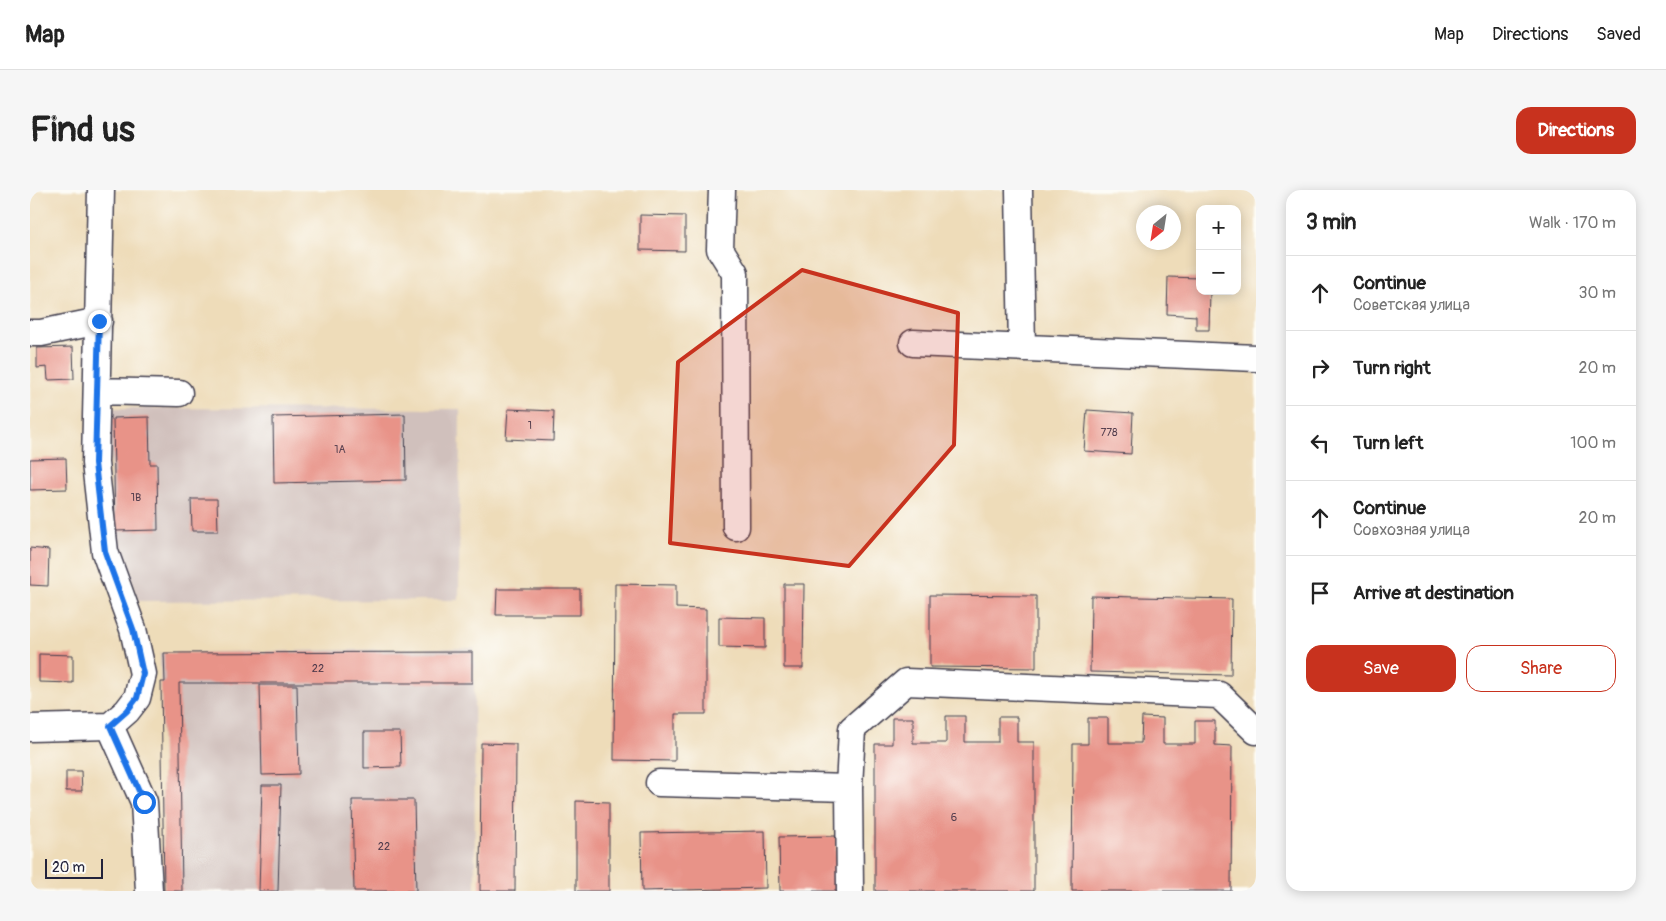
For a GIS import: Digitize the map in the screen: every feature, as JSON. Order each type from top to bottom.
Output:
[{"type":"street","points":[[30,728],[110,726],[127,711],[137,698],[143,674],[133,629],[105,552],[95,463],[101,190]]},
{"type":"street","points":[[722,190],[720,249],[735,273],[736,527]]},
{"type":"street","points":[[1019,190],[1022,348]]},
{"type":"street","points":[[30,334],[99,321]]},
{"type":"street","points":[[913,343],[1256,358]]},
{"type":"street","points":[[97,391],[179,393]]},
{"type":"street","points":[[850,891],[852,729],[906,682],[1219,695],[1256,731]]},
{"type":"street","points":[[110,726],[144,802],[149,891]]},
{"type":"street","points":[[659,783],[850,788]]},
{"type":"highlighted area","points":[[802,270],[958,313],[954,445],[849,566],[670,543],[678,362]]},
{"type":"shaded area","points":[[109,408],[460,409],[459,600],[139,601],[112,535]]},
{"type":"shaded area","points":[[474,648],[475,891],[164,891],[160,653]]},
{"type":"building","points":[[640,215],[685,216],[685,251],[640,250]]},
{"type":"building","points":[[1168,277],[1196,278],[1196,295],[1210,295],[1209,330],[1196,330],[1196,316],[1167,314]]},
{"type":"building","points":[[73,347],[74,379],[48,380],[47,367],[37,368],[37,348]]},
{"type":"building","points":[[508,409],[554,411],[553,441],[506,439]]},
{"type":"building","points":[[1087,410],[1133,413],[1131,454],[1084,451]]},
{"type":"building","points":[[405,414],[406,480],[274,483],[273,417]]},
{"type":"building","points":[[149,417],[150,464],[157,464],[158,530],[115,531],[113,418]]},
{"type":"building","points":[[66,458],[67,489],[30,490],[30,459]]},
{"type":"building","points":[[191,499],[217,499],[218,531],[192,531]]},
{"type":"building","points":[[30,548],[49,550],[48,586],[30,585]]},
{"type":"building","points":[[615,584],[676,585],[676,608],[706,609],[706,714],[675,714],[675,761],[614,760]]},
{"type":"building","points":[[784,584],[804,584],[803,668],[784,668]]},
{"type":"building","points":[[497,589],[580,589],[580,615],[496,615]]},
{"type":"building","points":[[930,595],[1036,596],[1036,668],[930,667]]},
{"type":"building","points":[[1091,596],[1232,599],[1231,675],[1090,672]]},
{"type":"building","points":[[719,617],[765,618],[765,648],[719,647]]},
{"type":"building","points":[[472,652],[472,683],[179,683],[182,891],[164,891],[161,682],[165,682],[164,653]]},
{"type":"building","points":[[39,654],[73,655],[73,683],[39,682]]},
{"type":"building","points":[[260,685],[297,685],[299,774],[262,775]]},
{"type":"building","points":[[946,716],[965,716],[965,742],[998,742],[998,717],[1017,717],[1017,742],[1034,742],[1034,891],[875,891],[875,744],[892,744],[892,718],[913,718],[913,743],[946,743]]},
{"type":"building","points":[[1142,717],[1163,718],[1163,744],[1195,744],[1195,721],[1215,721],[1215,745],[1232,746],[1231,891],[1072,891],[1073,744],[1088,744],[1088,718],[1108,718],[1108,743],[1141,743]]},
{"type":"building","points":[[364,732],[400,732],[401,767],[364,768]]},
{"type":"building","points":[[481,743],[516,744],[515,891],[480,891]]},
{"type":"building","points":[[66,771],[81,771],[82,791],[66,791]]},
{"type":"building","points":[[262,785],[281,785],[278,891],[259,891]]},
{"type":"building","points":[[352,800],[414,800],[416,891],[354,891]]},
{"type":"building","points":[[576,801],[609,802],[609,891],[576,891]]},
{"type":"building","points":[[765,831],[766,888],[642,891],[641,833]]},
{"type":"building","points":[[836,836],[837,891],[780,891],[779,837]]},
{"type":"route","points":[[99,321],[95,463],[105,552],[133,629],[143,674],[137,698],[127,711],[110,726],[144,802]]}]
